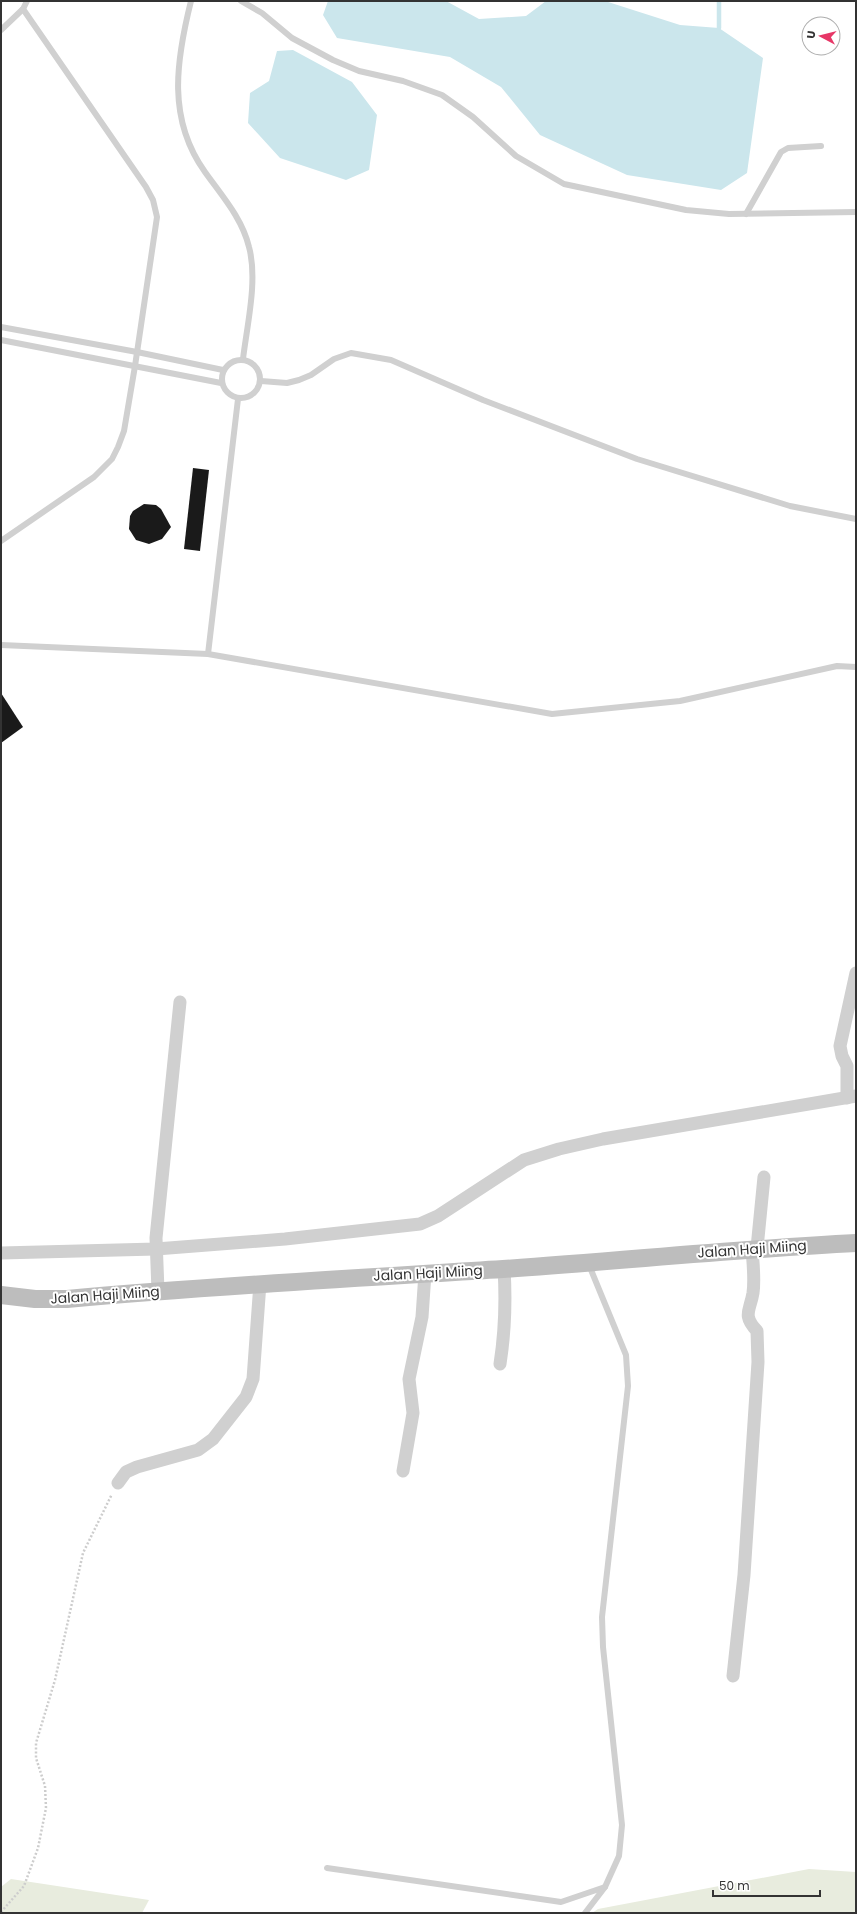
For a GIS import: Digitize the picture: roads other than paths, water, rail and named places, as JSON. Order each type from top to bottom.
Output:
[{"type":"main road","name":"Jalan Haji Miing","points":[[1,1295],[30,1299],[67,1299],[158,1291],[588,1262],[754,1248],[856,1243]]},
{"type":"street","points":[[1,1253],[156,1249],[285,1239],[420,1224],[438,1216],[524,1160],[559,1149],[602,1139],[851,1097],[847,1066],[842,1056],[840,1046],[856,973]]},
{"type":"street","points":[[158,1291],[156,1249],[180,1002]]},
{"type":"street","points":[[733,1676],[744,1576],[758,1362],[757,1331],[749,1323],[748,1307],[753,1294],[754,1248],[764,1177]]},
{"type":"street","points":[[500,1364],[505,1330],[506,1299],[504,1268]]},
{"type":"street","points":[[403,1471],[413,1413],[409,1379],[422,1317],[425,1273]]},
{"type":"street","points":[[118,1483],[126,1472],[137,1467],[198,1450],[213,1439],[246,1397],[253,1379],[260,1284]]},
{"type":"lane","points":[[1,30],[23,9],[27,1]]},
{"type":"lane","points":[[191,1],[183,32],[179,60],[180,118],[188,143],[202,167],[227,201],[245,233],[250,248],[251,290],[243,359]]},
{"type":"lane","points":[[241,1],[262,13],[292,38],[334,60],[359,71],[403,81],[442,95],[473,117],[516,156],[564,184],[686,210],[746,214],[856,212]]},
{"type":"lane","points":[[1,541],[82,486],[112,459],[124,431],[136,366],[156,228],[156,209],[146,187],[23,9]]},
{"type":"lane","points":[[746,214],[781,152],[788,148],[821,146]]},
{"type":"lane","points":[[1,326],[223,370]]},
{"type":"lane","points":[[1,340],[221,383]]},
{"type":"lane","points":[[261,382],[287,383],[298,380],[311,375],[334,359],[351,353],[391,360],[483,400],[637,459],[790,506],[856,519]]},
{"type":"lane","points":[[243,359],[249,361],[258,369],[261,382],[255,393],[250,397],[238,399],[227,394],[221,383],[223,370],[231,361],[243,359]]},
{"type":"lane","points":[[208,654],[238,399]]},
{"type":"lane","points":[[1,645],[208,654],[552,714],[680,701],[837,666],[856,667]]},
{"type":"lane","points":[[585,1913],[605,1887],[619,1856],[622,1825],[603,1647],[602,1617],[628,1386],[626,1355],[588,1262]]},
{"type":"lane","points":[[327,1868],[561,1902],[605,1887]]},
{"type":"water","points":[[328,1],[446,1],[479,19],[526,16],[546,1],[605,1],[680,25],[719,28],[763,58],[747,173],[721,190],[627,175],[540,135],[501,87],[450,57],[337,38],[323,15]]},
{"type":"water","points":[[293,50],[352,82],[377,115],[369,170],[346,180],[280,158],[248,123],[250,93],[269,81],[277,51]]},
{"type":"waterway","points":[[719,1],[719,28]]}]
